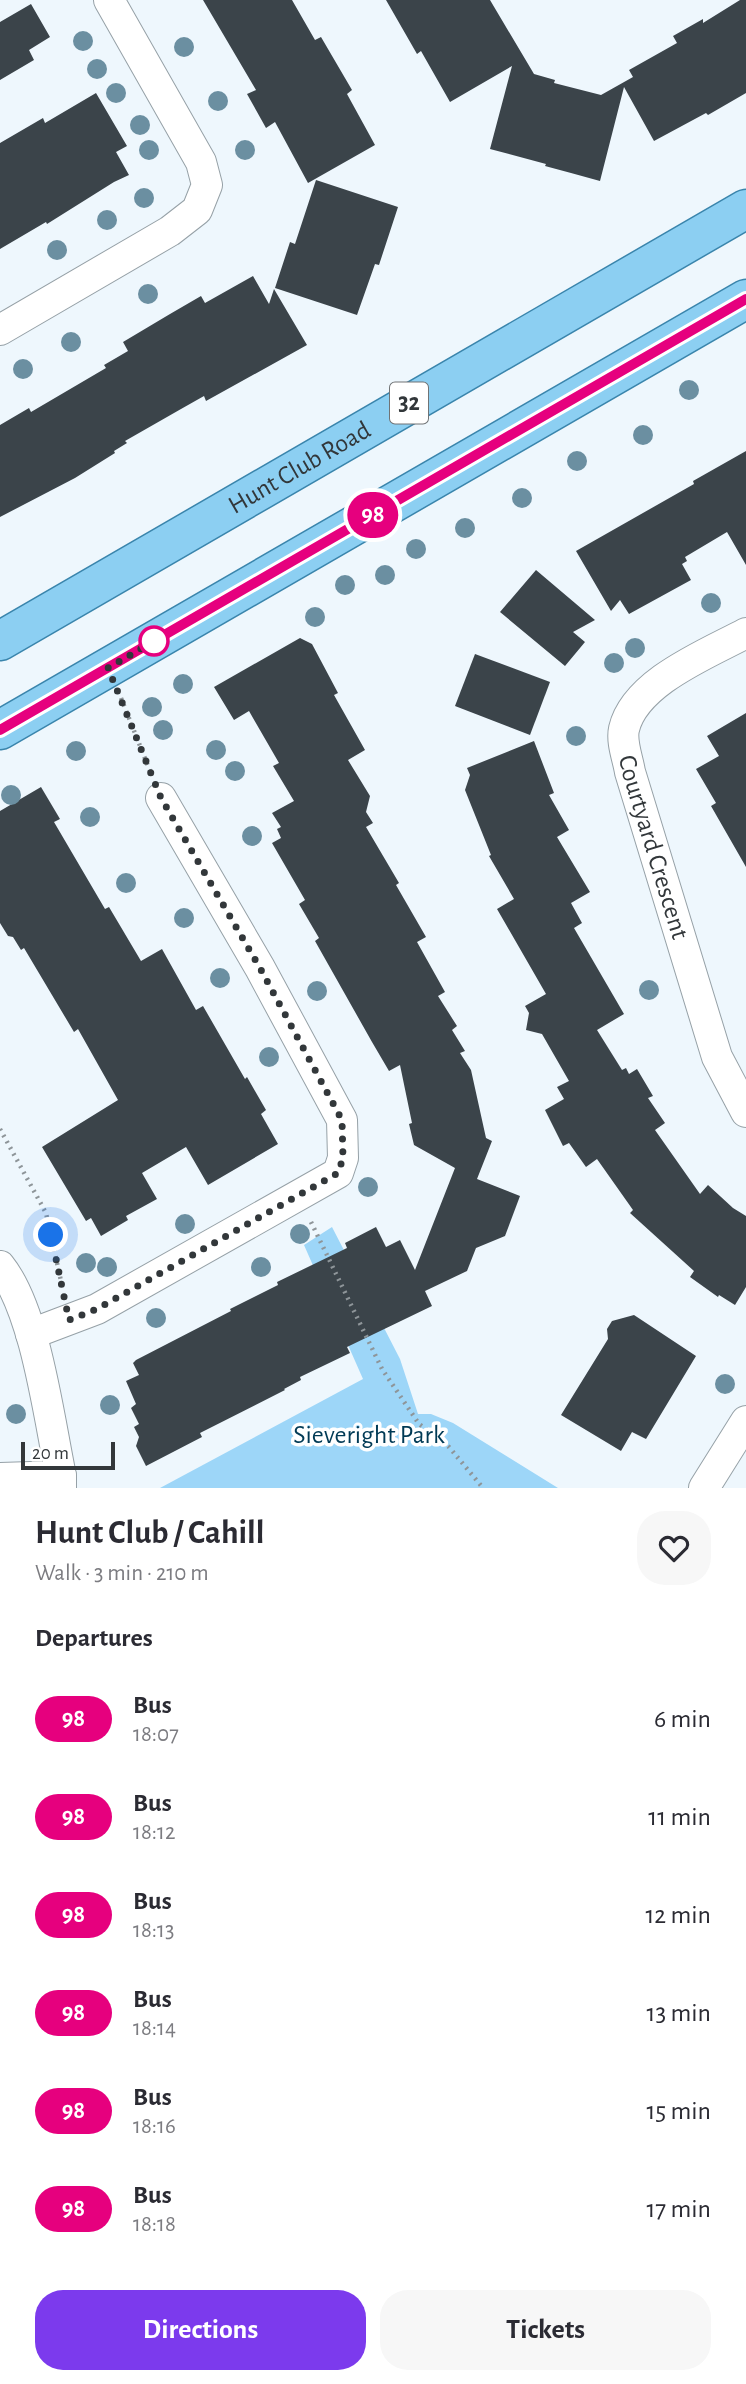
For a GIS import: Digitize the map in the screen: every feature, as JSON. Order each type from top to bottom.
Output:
[{"type":"main road","name":"Hunt Club Road","points":[[0,640],[746,209]]},
{"type":"main road","points":[[0,730],[746,299]]},
{"type":"street","points":[[0,330],[170,232],[197,211],[207,185],[201,162],[108,0]]},
{"type":"street","name":"Courtyard Crescent","points":[[746,632],[664,678],[641,697],[624,730],[630,772],[717,1057],[746,1112]]},
{"type":"street","points":[[31,1334],[97,1309],[298,1196],[338,1173],[343,1158],[342,1120],[260,968],[161,798]]},
{"type":"street","points":[[0,1266],[8,1276],[31,1334],[61,1482],[0,1478]]},
{"type":"street","points":[[704,1488],[746,1421]]},
{"type":"path","points":[[108,668],[161,798]]},
{"type":"path","points":[[0,1129],[46,1213],[69,1320]]},
{"type":"path","points":[[298,1196],[382,1369],[419,1424],[449,1447],[483,1488]]},
{"type":"green space","name":"Sieveright Park","points":[[332,1227],[400,1359],[418,1414],[431,1414],[453,1423],[558,1488],[160,1488],[363,1379],[304,1245]]},
{"type":"building","points":[[203,0],[292,0],[315,40],[321,37],[352,90],[347,94],[375,145],[308,183],[275,122],[266,128],[247,94],[256,90]]},
{"type":"building","points":[[386,0],[490,0],[534,74],[555,80],[554,83],[601,95],[633,77],[629,70],[677,43],[673,36],[703,19],[703,23],[740,0],[746,0],[746,93],[654,141],[624,87],[600,181],[490,149],[512,66],[450,102],[421,51],[417,54]]},
{"type":"building","points":[[31,4],[50,37],[29,50],[34,60],[0,80],[0,22]]},
{"type":"building","points":[[96,93],[127,146],[116,152],[129,175],[0,249],[0,143],[43,118],[45,123]]},
{"type":"building","points":[[316,180],[398,207],[379,265],[375,264],[357,315],[275,288],[290,242],[295,244]]},
{"type":"building","points":[[253,276],[269,304],[274,289],[307,345],[206,401],[204,396],[125,441],[127,443],[114,451],[115,453],[75,478],[0,517],[0,425],[29,408],[31,412],[106,368],[104,365],[128,351],[123,342],[170,314],[201,296],[205,303]]},
{"type":"building","points":[[746,451],[746,565],[727,532],[685,557],[687,561],[682,564],[691,580],[629,614],[620,600],[611,611],[576,551]]},
{"type":"building","points":[[536,570],[595,620],[573,632],[585,642],[565,666],[500,612]]},
{"type":"building","points":[[300,638],[312,644],[338,693],[334,695],[365,750],[348,760],[370,796],[366,812],[373,823],[366,827],[399,883],[396,885],[426,937],[417,942],[445,992],[438,996],[457,1026],[452,1030],[465,1051],[460,1053],[471,1070],[486,1138],[492,1141],[477,1179],[520,1196],[505,1236],[476,1248],[467,1271],[425,1291],[432,1306],[347,1347],[350,1353],[300,1377],[301,1380],[285,1390],[200,1433],[202,1437],[146,1466],[136,1446],[139,1437],[134,1427],[139,1424],[131,1408],[136,1404],[126,1381],[139,1375],[133,1363],[136,1360],[278,1285],[277,1282],[347,1248],[345,1243],[376,1227],[386,1247],[400,1240],[415,1270],[455,1168],[414,1145],[400,1065],[389,1071],[372,1042],[315,941],[319,938],[299,904],[305,900],[272,843],[281,838],[277,829],[281,827],[272,813],[294,801],[273,766],[279,763],[249,711],[234,720],[214,687]]},
{"type":"building","points":[[475,654],[550,682],[530,735],[455,706]]},
{"type":"building","points":[[746,713],[746,867],[711,806],[716,803],[696,769],[719,756],[707,736]]},
{"type":"building","points":[[534,741],[554,793],[549,795],[569,830],[557,837],[590,892],[571,903],[582,923],[574,928],[624,1014],[597,1030],[622,1070],[626,1068],[629,1074],[637,1069],[653,1096],[648,1098],[665,1123],[655,1130],[700,1194],[708,1185],[746,1216],[746,1287],[735,1305],[719,1295],[718,1297],[690,1277],[694,1271],[630,1213],[633,1210],[597,1159],[586,1167],[569,1143],[563,1146],[545,1110],[564,1099],[557,1087],[569,1081],[542,1034],[526,1030],[529,1013],[525,1006],[546,994],[497,909],[514,899],[489,856],[491,855],[465,790],[470,775],[467,768]]},
{"type":"building","points":[[41,787],[60,819],[54,822],[105,909],[109,907],[141,961],[162,949],[196,1010],[203,1006],[245,1079],[247,1077],[266,1110],[261,1114],[278,1144],[208,1185],[186,1147],[142,1173],[157,1199],[126,1216],[128,1220],[101,1236],[91,1218],[86,1221],[42,1147],[118,1100],[78,1029],[74,1032],[24,948],[21,950],[0,923],[0,811]]},
{"type":"building","points":[[634,1315],[696,1356],[646,1439],[632,1432],[621,1451],[561,1415],[608,1339],[607,1329],[612,1321]]},
{"type":"bus line","name":"98","points":[[0,730],[746,299]]},
{"type":"route","points":[[51,1235],[69,1320],[97,1309],[338,1173],[343,1158],[342,1120],[260,968],[161,798],[108,668],[156,640],[154,641]]}]
